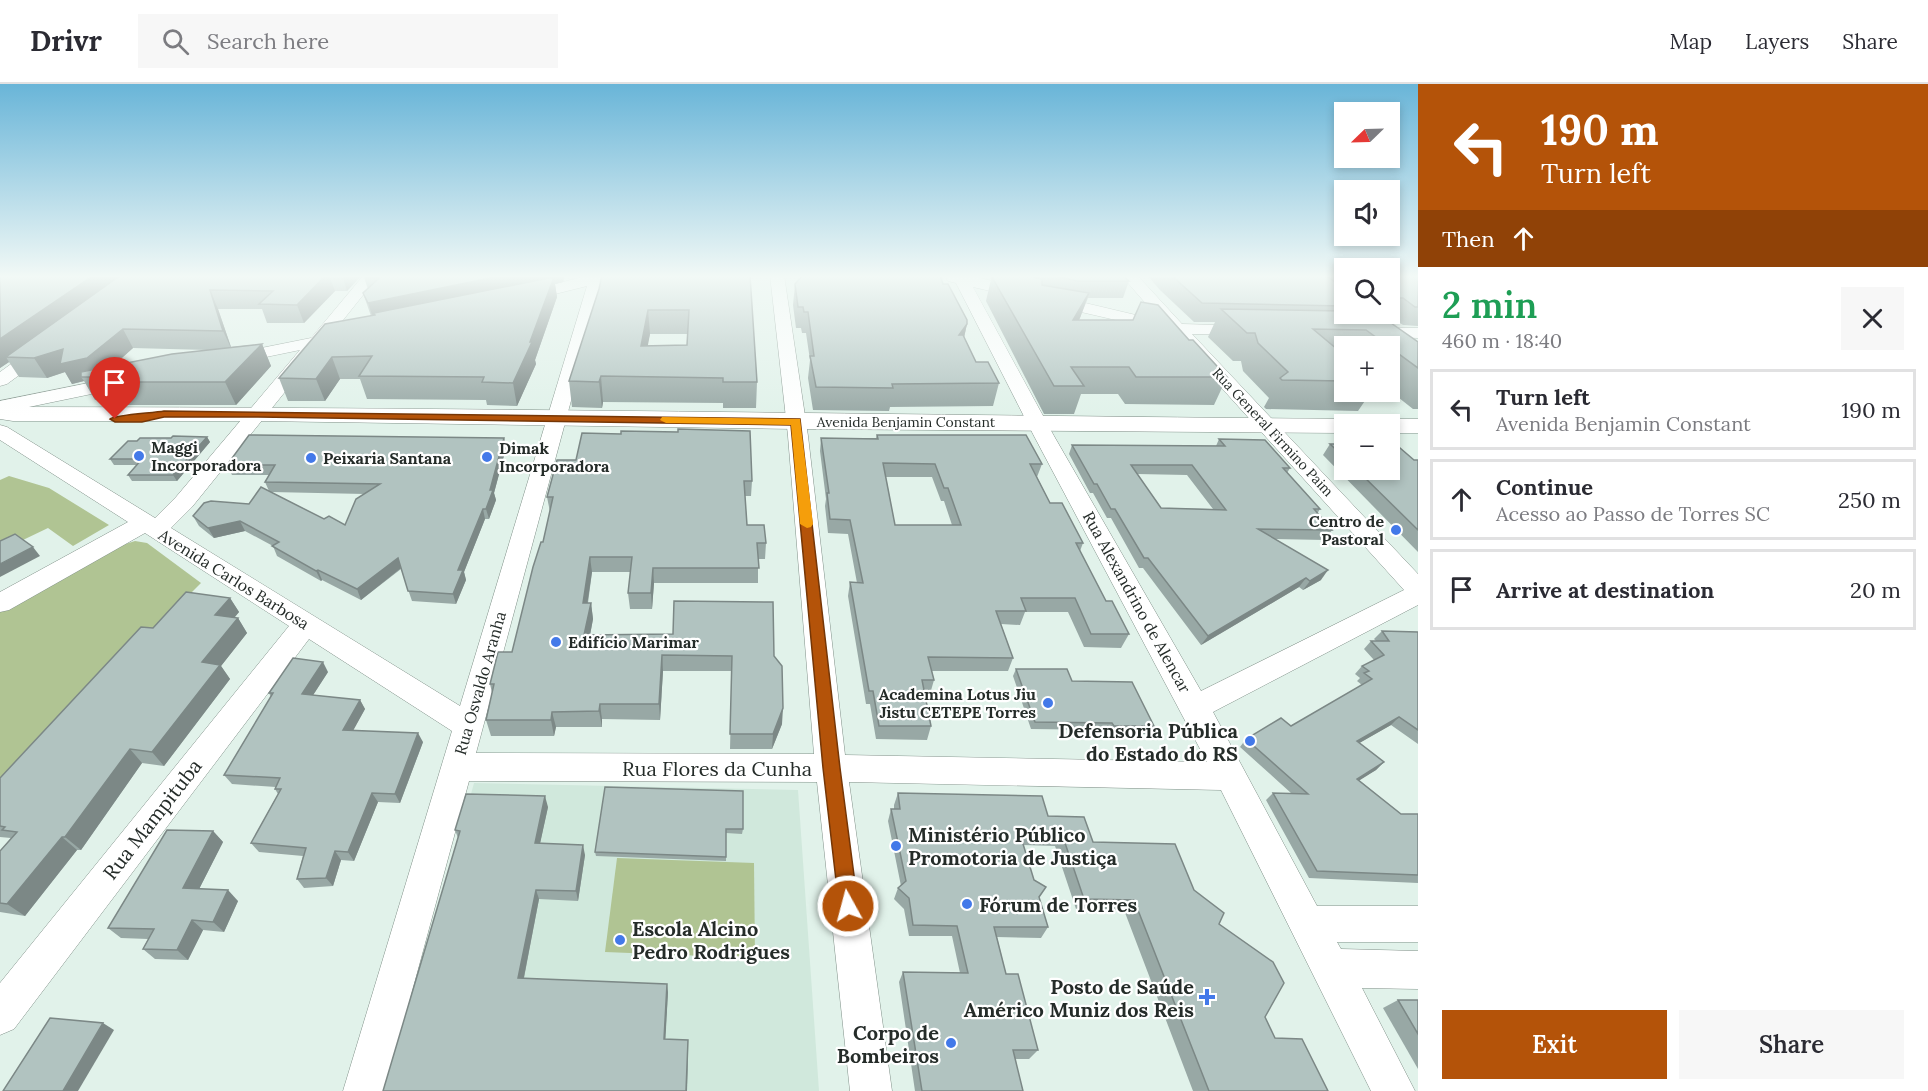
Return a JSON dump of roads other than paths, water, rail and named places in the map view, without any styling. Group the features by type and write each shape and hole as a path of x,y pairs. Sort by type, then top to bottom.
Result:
{"main road":[{"name":"Avenida Benjamin Constant","path":"0,412 13,414 164,414 252,421"},
{"path":"0,419 24,417 136,419 164,414"},
{"name":"Avenida Benjamin Constant","path":"0,430 252,421 797,429 1274,431 1334,427"},
{"path":"1400,426 1418,426"},
{"name":"Avenida Benjamin Constant","path":"1274,431 1334,437"},
{"path":"1400,438 1418,438"}],"street":[{"path":"0,603 150,527 184,502 334,322"},
{"name":"Rua Osvaldo Aranha","path":"364,1091 584,322"},
{"path":"783,322 797,429 831,768 871,1091"},
{"name":"Rua Alexandrino de Alencar","path":"985,322 1041,430 1195,707 1394,1091"},
{"path":"1162,322 1258,326"},
{"name":"Rua General Firmino Paim","path":"1171,324 1274,431 1418,592"},
{"path":"1360,326 1418,324"},
{"path":"1360,326 1418,333"},
{"path":"1360,326 1401,351"},
{"path":"211,357 357,328"},
{"path":"0,380 54,342"},
{"path":"0,394 135,373 0,407"},
{"name":"Avenida Carlos Barbosa","path":"0,430 468,726"},
{"path":"1195,707 1418,592"},
{"name":"Rua Mampituba","path":"0,1015 306,624"},
{"name":"Rua Flores da Cunha","path":"456,767 831,768 1230,776"},
{"path":"1308,924 1418,924"},
{"path":"1331,968 1418,970"}],"place":[{"name":"Maggi Incorporadora","path":"139,456"},
{"name":"Dimak Incorporadora","path":"487,457"},
{"name":"Peixaria Santana","path":"311,458"},
{"name":"Centro de Pastoral","path":"1396,530"},
{"name":"Edifício Marimar","path":"556,642"},
{"name":"Academina Lotus Jiu Jistu CETEPE Torres","path":"1048,703"},
{"name":"Defensoria Pública do Estado do RS","path":"1250,741"},
{"name":"Ministério Público Promotoria de Justiça","path":"896,846"},
{"name":"Fórum de Torres","path":"967,904"},
{"name":"Escola Alcino Pedro Rodrigues","path":"620,940"},
{"name":"Posto de Saúde Américo Muniz dos Reis","path":"1207,997"},
{"name":"Corpo de Bombeiros","path":"951,1043"}]}
